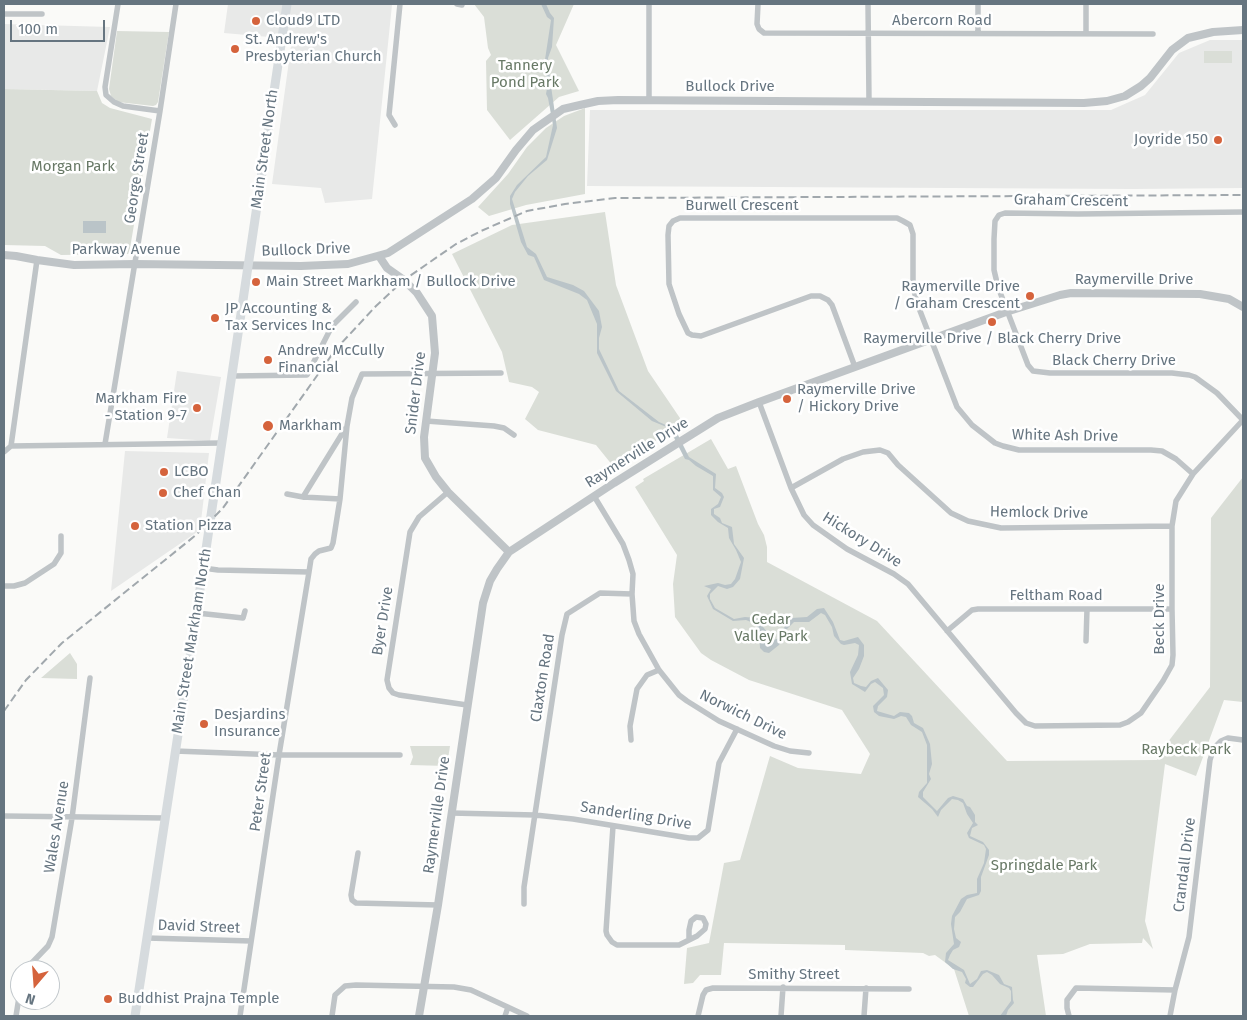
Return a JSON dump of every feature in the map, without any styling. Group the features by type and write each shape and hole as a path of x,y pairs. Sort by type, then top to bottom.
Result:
{"main road":[{"name":"Main Street North","path":"248,265 287,4"},
{"name":"Main Street Markham North","path":"135,1016 248,265"}],"street":[{"path":"118,4 105,87 106,95 114,102 123,106 160,112"},
{"name":"George Street","path":"105,444 176,4"},
{"path":"395,125 389,115 400,4"},
{"path":"648,101 649,4"},
{"name":"Abercorn Road","path":"758,4 757,24 764,33 1153,34"},
{"path":"868,4 869,101"},
{"path":"978,4 978,33"},
{"path":"1086,4 1086,34"},
{"path":"4,14 42,14"},
{"name":"Bullock Drive","path":"248,265 337,265 388,253 472,199 496,178 525,138 544,121 563,109 598,101 1084,102 1116,100 1141,86 1150,78 1172,50 1188,38 1213,32 1243,30"},
{"name":"Graham Crescent","path":"1006,312 994,270 995,221 999,215 1014,212 1078,214 1243,212"},
{"name":"Burwell Crescent","path":"856,367 832,305 828,300 820,296 811,296 701,336 688,333 679,314 669,284 669,226 673,221 680,218 897,218 903,220 910,225 913,234 912,274 915,295 922,319 932,339"},
{"name":"Parkway Avenue","path":"4,255 74,265 248,265"},
{"name":"Snider Drive","path":"379,256 387,268 404,280 417,293 432,316 435,343 424,437 425,458 436,477 448,492 509,552"},
{"path":"11,446 37,260"},
{"name":"Raymerville Drive","path":"419,1016 438,905 467,705 487,591 497,569 509,552 718,418 1006,312 1071,293 1200,294 1229,299 1243,307"},
{"path":"232,376 307,375 332,326 356,302"},
{"name":"Black Cherry Drive","path":"1006,312 1028,365 1033,371 1050,373 1172,373 1188,375 1195,377 1216,393 1243,420"},
{"name":"White Ash Drive","path":"932,339 957,407 972,425 995,442 1019,450 1157,450 1171,455 1193,474"},
{"path":"287,494 340,499 347,426 352,398 362,374 501,373"},
{"name":"Hickory Drive","path":"759,402 791,488 804,515 812,525 847,549 901,579 914,590 948,631"},
{"name":"Beck Drive","path":"948,631 1026,723 1035,726 1120,725 1141,713 1168,675 1172,665 1172,526 1176,500 1193,474 1243,420"},
{"path":"426,421 494,426 504,428 514,435"},
{"path":"303,497 347,426"},
{"path":"4,452 11,446 221,443"},
{"name":"Hemlock Drive","path":"791,488 844,459 863,452 880,450 893,458 898,465 950,513 968,522 1000,528 1172,526"},
{"name":"Byer Drive","path":"448,492 419,518 410,532 387,680 389,688 393,693 399,695 467,705"},
{"name":"Norwich Drive","path":"594,496 623,544 630,560 634,621 639,634 660,670 679,694 719,721 790,751 810,753"},
{"name":"Peter Street","path":"240,1016 308,572 311,559 315,554 331,548 340,499"},
{"path":"4,586 25,583 54,564 62,553 61,536"},
{"path":"203,568 308,572"},
{"name":"Claxton Road","path":"524,904 524,887 562,635 567,614 600,594 632,594"},
{"name":"Feltham Road","path":"948,631 972,610 978,609 1172,609"},
{"path":"1086,641 1087,609"},
{"path":"197,613 244,618 245,611"},
{"path":"631,740 630,726 637,689 647,676 660,670"},
{"name":"Wales Avenue","path":"35,960 48,946 52,937 72,818 90,678"},
{"name":"Sanderling Drive","path":"451,813 573,819 698,838 703,836 708,830 719,763 738,729"},
{"name":"Crandall Drive","path":"1170,1016 1189,937 1210,760 1214,748 1221,740 1228,738 1243,740"},
{"path":"175,751 279,755 400,755"},
{"path":"4,816 166,818"},
{"path":"613,826 607,935 612,942 625,945 679,945 689,940"},
{"path":"358,853 351,895 352,900 356,903 438,905"},
{"name":"David Street","path":"147,938 251,941"},
{"path":"332,1016 335,995 345,986 454,987 470,990 527,1016"},
{"path":"781,1016 783,987"},
{"name":"Smithy Street","path":"698,1016 706,990 713,988 909,989"},
{"path":"864,1016 866,988"},
{"path":"1069,1016 1067,1000 1076,988 1175,990"},
{"path":"505,1016 508,1007"}],"shaded area":[{"path":"228,4 392,5 372,199 325,203 321,188 272,184 292,39 224,33"},
{"path":"541,4 546,4 554,18 552,47 548,58 548,65 557,128 547,160 528,176 515,192 512,199 527,247 536,254 547,277 573,285 584,291 599,311 602,327 599,349 619,391 659,422 675,429 689,457 716,474 715,488 724,497 720,507 714,509 714,514 720,518 722,523 732,527 734,544 744,558 740,579 733,587 727,589 718,586 710,594 710,599 715,608 734,619 756,618 767,632 766,640 771,641 779,638 791,618 807,617 817,609 824,608 833,622 840,640 844,641 858,637 864,645 864,656 853,678 854,683 866,687 871,681 878,678 888,690 887,697 878,706 877,711 894,716 900,712 909,713 914,723 923,728 930,744 932,764 929,774 931,779 923,792 923,797 937,811 948,798 953,796 963,799 975,815 975,822 978,825 972,828 970,836 983,842 989,850 981,877 981,891 979,895 967,899 955,917 954,929 956,938 961,942 959,947 953,950 948,960 964,970 970,984 977,979 981,971 987,970 999,975 1004,984 1012,987 1014,1003 1006,1016 1000,1016 1011,1001 1011,991 1009,988 1000,984 987,972 983,974 973,987 970,987 965,983 966,979 962,972 953,969 945,962 946,953 954,944 951,924 952,916 961,899 967,895 977,893 977,879 984,863 986,849 984,845 969,838 967,833 973,823 963,803 952,799 941,810 938,817 918,797 919,792 927,783 927,745 922,732 911,725 906,717 901,716 894,719 879,716 874,712 873,706 884,695 883,688 875,682 865,692 852,684 850,672 858,655 859,645 855,643 841,644 834,636 832,627 825,615 821,613 809,622 794,622 786,630 779,645 769,653 764,652 760,648 759,632 756,624 746,620 733,621 713,609 707,596 711,589 704,586 718,583 731,584 735,579 741,562 729,538 728,528 711,515 711,509 718,504 721,497 713,490 713,476 685,459 669,428 652,421 616,391 597,353 597,324 587,300 579,294 544,280 534,257 528,255 521,242 510,204 510,196 517,185 546,157 553,125 546,94 548,83 544,66 551,20 547,17"},
{"path":"4,24 110,27 97,91 4,89"},
{"path":"1210,40 1243,40 1243,188 587,186 590,110 1111,110 1145,95 1179,53"},
{"path":"83,221 106,221 106,233 83,233"},
{"path":"177,371 221,377 210,441 167,438"},
{"path":"125,451 209,453 200,530 111,591"}],"green space":[{"name":"Tannery Pond Park","path":"474,4 574,4 556,45 579,91 559,97 510,140 487,110 486,61 491,55 488,48 484,17"},
{"path":"117,31 169,32 156,105 118,102 111,96 109,89"},
{"path":"1204,51 1232,51 1232,63 1204,63"},
{"name":"Morgan Park","path":"4,89 97,91 102,103 110,108 152,119 129,254 61,255 45,246 4,245"},
{"path":"585,108 585,194 526,205 489,216 478,207 508,174 527,147 546,128 564,116"},
{"path":"605,212 616,285 648,371 684,424 613,466 596,445 538,430 525,419 539,392 532,387 509,382 502,352 452,254 512,225"},
{"path":"711,439 728,469 736,466 764,535 767,547 767,562 877,621 1007,761 1157,760 1161,751 1210,687 1211,518 1243,477 1243,702 1224,700 1196,776 1165,764 1145,921 1153,949 1143,938 1142,943 1090,944 1063,954 1037,955 1046,1016 969,1016 954,969 935,955 845,950 845,945 724,943 721,975 700,975 693,983 684,984 687,948 709,943 724,863 740,860 770,756 798,768 861,774 870,754 842,710 749,680 711,660 701,653 675,617 673,584 677,555 635,487 644,481 643,479"},
{"path":"70,653 77,664 77,679 41,678"},
{"path":"410,746 450,746 447,766 410,765 413,757"}],"railway":[{"path":"4,711 26,680 62,643 196,535 223,508 336,349 376,306 404,280 456,244 527,211 615,198 1243,195"}],"place":[{"name":"Cloud9 LTD","path":"256,21"},
{"name":"St. Andrew's Presbyterian Church","path":"235,49"},
{"name":"Joyride 150","path":"1218,140"},
{"name":"Main Street Markham / Bullock Drive","path":"256,282"},
{"name":"Raymerville Drive / Graham Crescent","path":"1030,296"},
{"name":"JP Accounting & Tax Services Inc.","path":"215,318"},
{"name":"Raymerville Drive / Black Cherry Drive","path":"992,322"},
{"name":"Andrew McCully Financial","path":"268,360"},
{"name":"Raymerville Drive / Hickory Drive","path":"787,399"},
{"name":"Markham Fire - Station 9-7","path":"197,408"},
{"name":"Markham","path":"268,426"},
{"name":"LCBO","path":"164,472"},
{"name":"Chef Chan","path":"163,493"},
{"name":"Station Pizza","path":"135,526"},
{"name":"Desjardins Insurance","path":"204,724"},
{"name":"Buddhist Prajna Temple","path":"108,999"}],"park label":[{"name":"Cedar Valley Park","path":"771,628"},
{"name":"Raybeck Park","path":"1186,750"},
{"name":"Springdale Park","path":"1044,866"}]}
